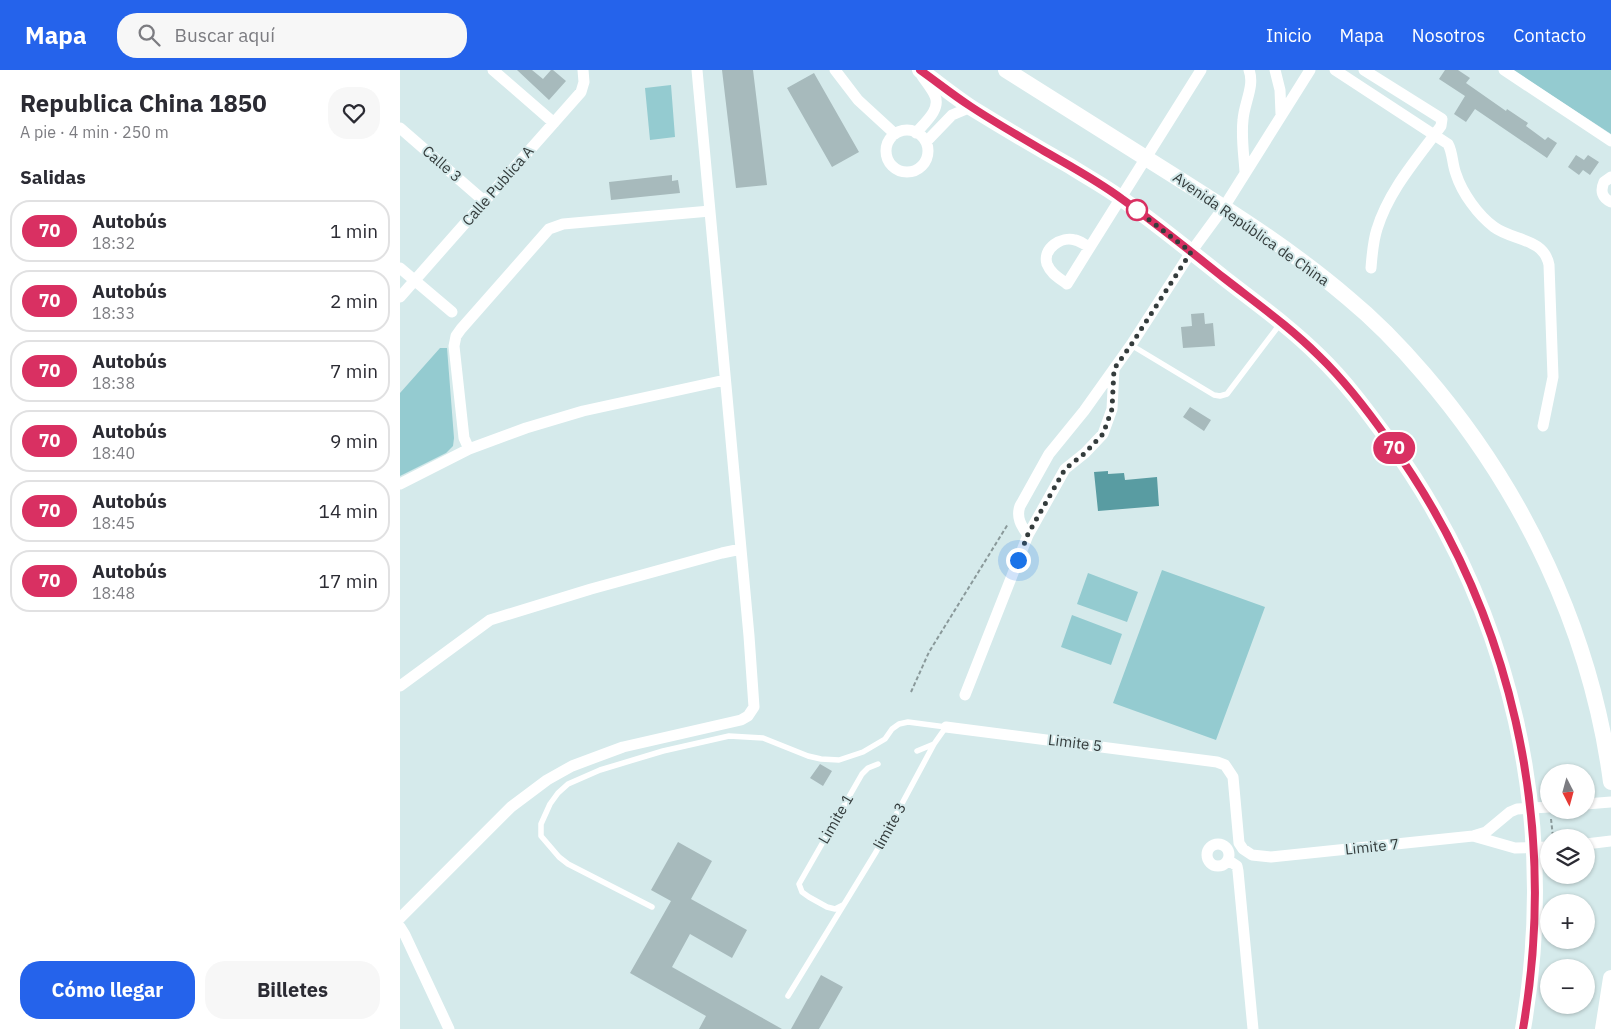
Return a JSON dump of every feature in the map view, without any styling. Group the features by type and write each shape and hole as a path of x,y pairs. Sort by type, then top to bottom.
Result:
{"main road":[{"path":"919,70 971,107 1121,198 1281,322 1320,356 1367,410 1412,473 1457,552 1483,611 1509,689 1519,730 1530,808 1540,844"},
{"name":"Avenida República de China","path":"1006,70 1224,207 1286,249 1350,299 1377,324 1442,394 1497,471 1535,538 1554,578 1568,613 1591,686 1602,731 1611,782"},
{"path":"1523,1029 1530,987 1540,861"},
{"path":"1603,1029 1611,978"}],"street":[{"path":"493,70 554,122"},
{"name":"Calle Publica A","path":"400,297 583,87 584,70"},
{"path":"400,918 512,807 548,780 572,766 623,747 741,720 748,716 754,707 755,700 697,70"},
{"path":"835,70 858,100 895,134"},
{"path":"916,133 931,115 936,103 935,96 919,70"},
{"path":"1090,247 1201,70"},
{"path":"1245,172 1243,121 1246,102 1251,88 1252,77 1249,70"},
{"path":"1276,70 1280,90 1281,114"},
{"path":"1028,534 1023,528 1017,512 1049,454 1084,411 1131,345 1191,252 1224,207 1310,70"},
{"path":"1335,70 1448,144 1459,182 1478,212 1496,229 1537,246 1547,256 1549,265 1553,376 1543,426"},
{"path":"1364,70 1442,118 1441,126 1399,183 1383,212 1376,231 1371,268"},
{"path":"1504,70 1611,141"},
{"path":"926,142 952,115 971,107"},
{"name":"Calle 3","path":"400,128 484,201"},
{"path":"909,131 916,133 926,142 928,155 925,162 915,170 902,172 891,164 887,158 887,145 895,134 909,131"},
{"path":"1611,177 1604,182 1601,191 1605,198 1611,202"},
{"path":"469,449 464,438 454,342 461,329 549,229 563,224 710,211"},
{"path":"400,268 452,312"},
{"path":"965,695 1028,534 1065,469 1085,453 1103,434 1112,409 1114,369"},
{"path":"400,484 469,449 526,428 583,411 725,380"},
{"path":"400,686 477,629 501,615 628,578 722,553 741,550"},
{"name":"Limite 5","path":"946,727 1217,762 1225,765 1230,772 1234,784 1238,836"},
{"path":"1595,803 1611,802"},
{"path":"1473,836 1486,832 1510,812 1517,809 1540,807"},
{"name":"Limite 7","path":"1238,836 1239,843 1243,849 1252,855 1271,857 1473,836"},
{"path":"1473,836 1515,848 1540,848"},
{"path":"1595,843 1611,841"},
{"path":"1228,860 1237,866 1238,872 1253,1029"},
{"path":"400,927 449,1029"}],"lane":[{"path":"1131,345 1214,395 1220,396 1227,394 1281,322"},
{"path":"652,907 568,864 559,857 541,836 541,824 550,804 568,784 600,770 663,751 729,736 763,738 808,756 839,760 863,752 885,739 892,729 899,724 914,722 946,727"},
{"name":"limite 3","path":"788,996 876,852 934,744 946,727"},
{"path":"916,750 934,744"},
{"name":"Limite 1","path":"843,905 839,908 832,908 809,897 802,892 800,881 862,774 868,768 878,764"}],"path":[{"path":"911,692 929,652 1003,530 1017,512"},
{"path":"1551,820 1552,829"}],"shaded area":[{"path":"1513,70 1611,70 1611,134"},
{"path":"671,85 675,137 650,140 645,88"},
{"path":"440,348 447,348 453,446 446,453 400,476 400,393"},
{"path":"1108,471 1108,474 1124,473 1125,480 1157,477 1159,506 1098,511 1094,472"},
{"path":"1162,570 1265,607 1216,740 1113,703"},
{"path":"1088,573 1138,592 1127,622 1077,604"},
{"path":"1072,615 1122,634 1111,665 1061,647"}],"building":[{"path":"517,70 532,70 543,79 553,70 566,81 549,100"},
{"path":"722,70 753,70 767,185 736,188"},
{"path":"1445,70 1458,70 1470,78 1466,83 1506,111 1507,109 1528,123 1526,126 1545,140 1548,137 1557,143 1547,158 1475,109 1466,122 1454,114 1465,96 1439,79"},
{"path":"814,73 859,152 832,167 787,88"},
{"path":"1576,155 1584,160 1588,155 1599,162 1590,175 1583,170 1579,175 1568,167"},
{"path":"672,175 672,181 678,180 680,193 611,200 609,182"},
{"path":"1204,313 1205,324 1213,323 1215,346 1183,348 1181,327 1192,326 1191,314"},
{"path":"1190,407 1211,420 1204,431 1183,417"},
{"path":"820,764 832,771 823,786 810,778"},
{"path":"678,842 712,861 691,899 747,930 732,958 690,934 672,967 782,1029 699,1029 706,1016 630,973 671,901 651,890"},
{"path":"821,975 843,987 819,1029 791,1029"}],"bus line":[{"name":"70","path":"920,70 971,107 1111,191 1281,322 1320,356 1367,410 1412,473 1457,552 1483,611 1509,689 1519,730 1530,797 1534,860 1534,942 1530,987 1523,1029"}],"route":[{"path":"1018,560 1028,534 1065,469 1085,453 1103,434 1112,409 1114,369 1191,252 1135,209 1137,210"}]}
